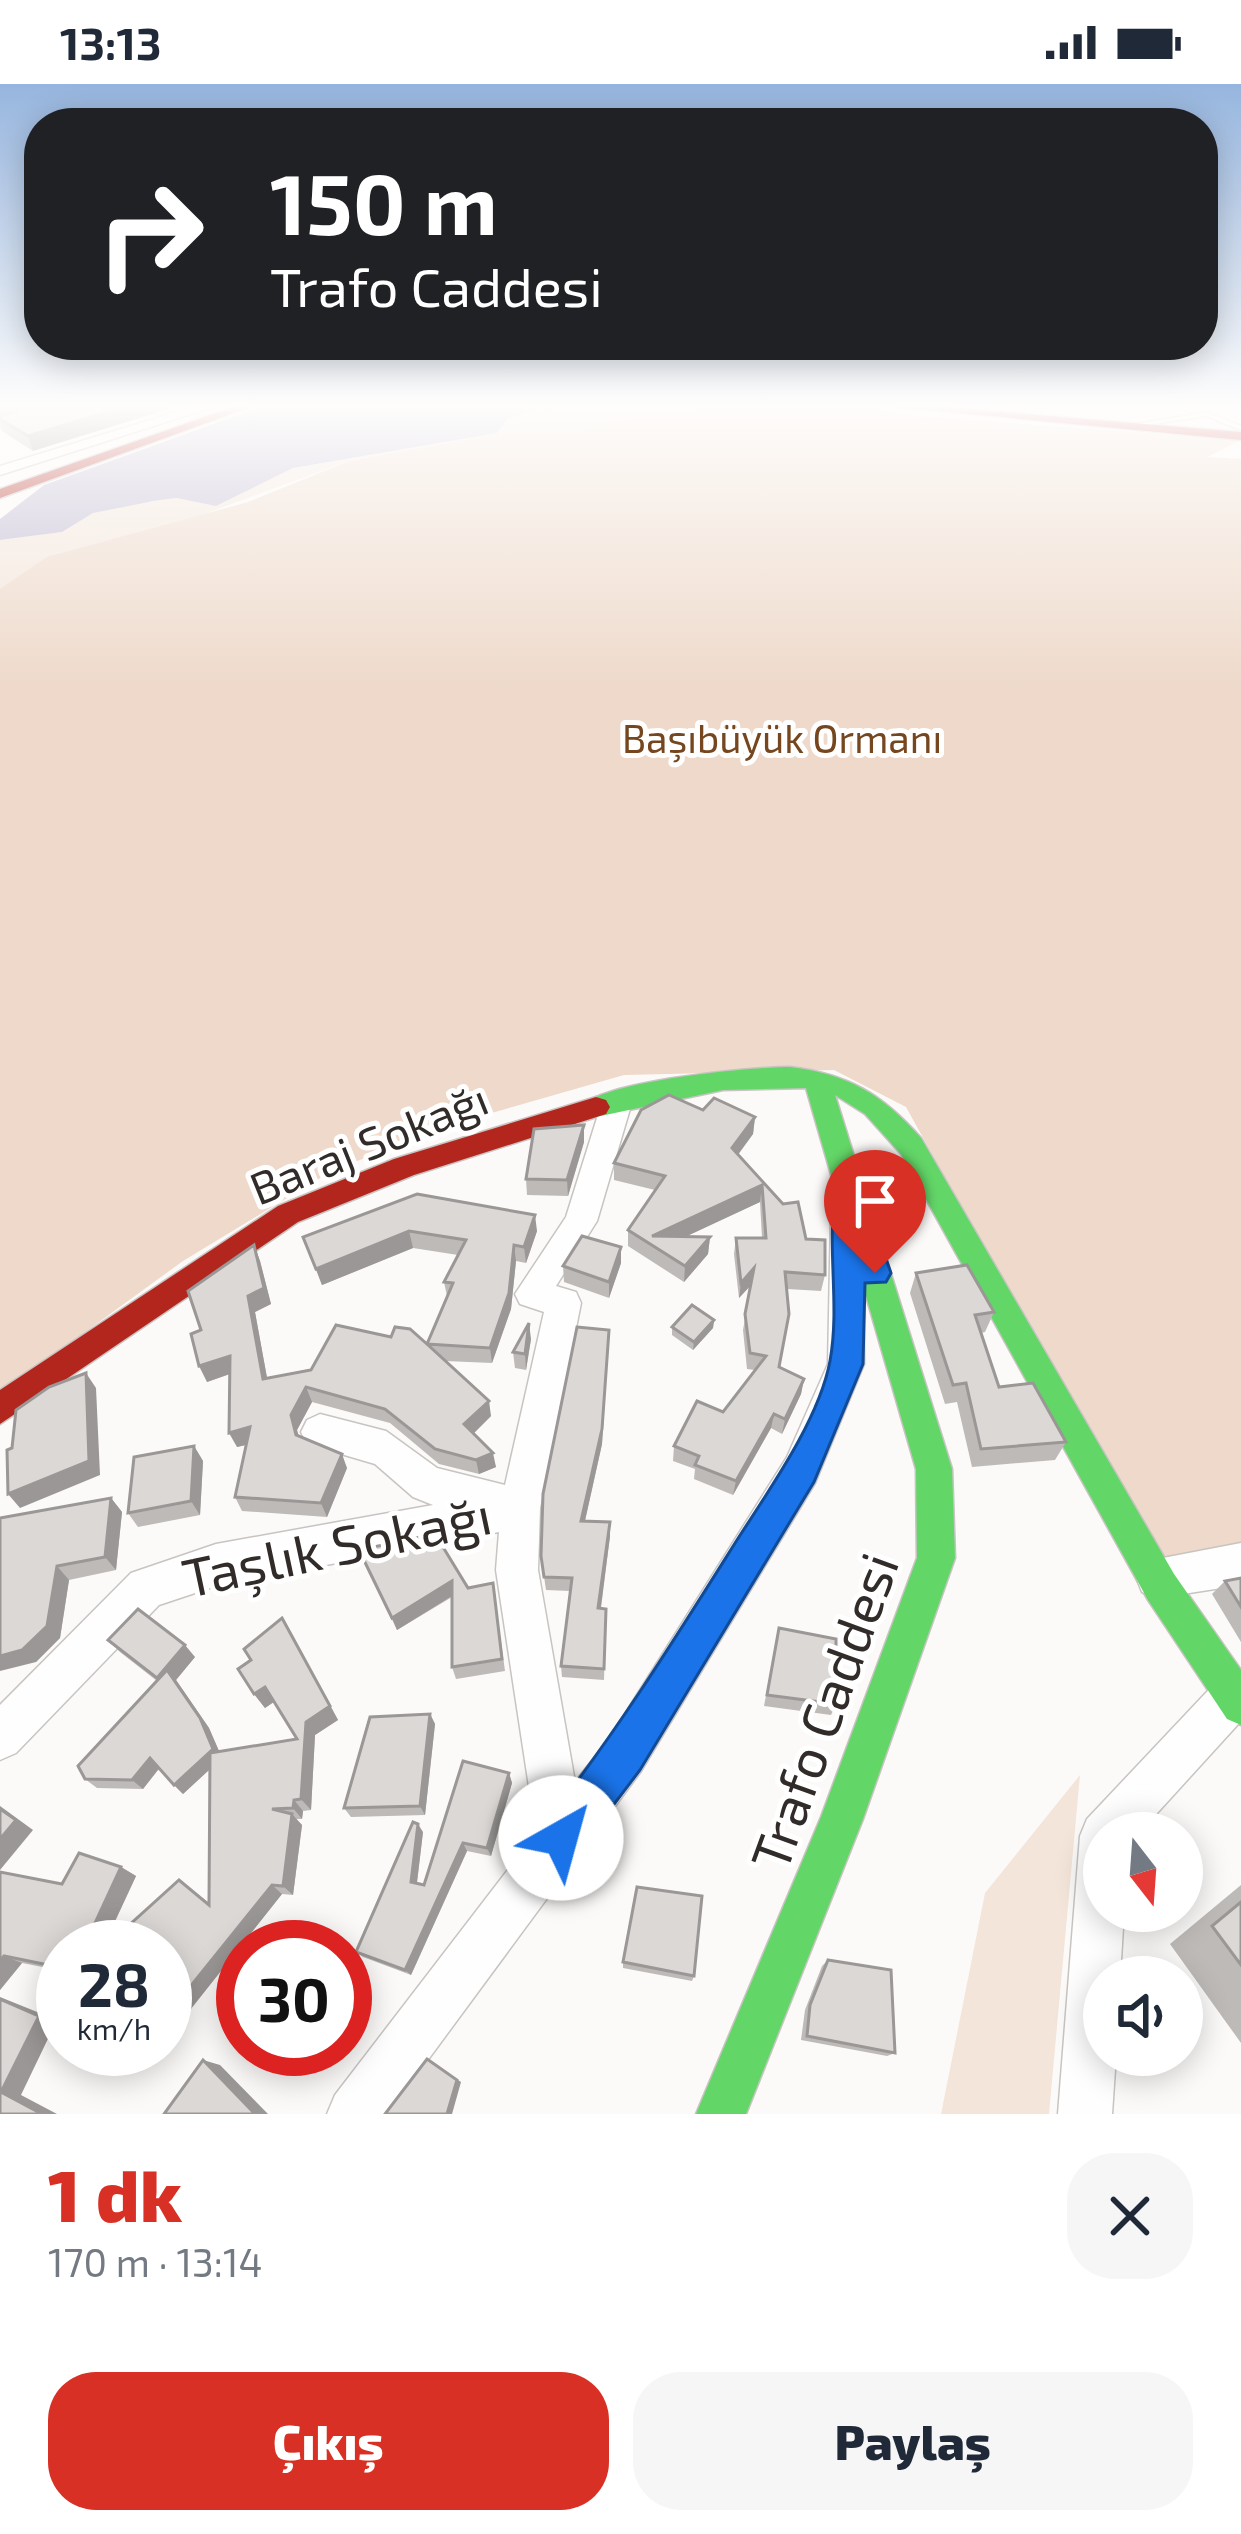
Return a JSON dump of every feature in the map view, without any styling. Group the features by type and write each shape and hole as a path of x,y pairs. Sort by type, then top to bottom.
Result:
{"main road":[{"name":"Baraj Sokağı","path":"0,1408 285,1216 517,1128 617,1102 765,1078 817,1081"},
{"name":"Trafo Caddesi","path":"722,2114 842,1819 936,1558 934,1468 817,1081"},
{"path":"817,1081 842,1087 881,1111 911,1146 1157,1577 1238,1700"}],"street":[{"path":"561,1838 517,1570 520,1508 564,1303 532,1294 581,1221 617,1102"},
{"path":"354,2114 625,1755 801,1470 846,1364 850,1293 844,1239 850,1196"},
{"path":"320,1432 386,1449 427,1484 520,1508"},
{"name":"Taşlık Sokağı","path":"0,1737 146,1588 216,1565 520,1508"},
{"path":"1157,1577 1241,1564"},
{"path":"1127,1812 1238,1700"},
{"path":"1085,2114 1098,1932"}],"shaded area":[{"path":"22,502 150,502 93,513 62,532 0,540 0,519"},
{"path":"152,502 238,502 0,589 0,540 62,532 93,513 124,506"},
{"path":"1080,1775 1049,2114 941,2114 985,1893"}],"green space":[{"name":"Başıbüyük Ormanı","path":"248,502 1241,502 1241,1550 1158,1563 906,1107 834,1070 624,1075 481,1116 335,1169 183,1261 0,1394 0,589 47,557"}],"building":[{"path":"669,1095 703,1110 714,1098 755,1117 732,1148 783,1204 798,1202 806,1239 825,1240 825,1275 785,1272 789,1314 779,1367 804,1379 785,1419 774,1414 736,1481 695,1465 699,1456 674,1446 697,1401 723,1412 766,1356 750,1353 745,1314 754,1268 741,1283 736,1238 766,1238 762,1185 652,1236 710,1237 685,1266 628,1230 665,1176 614,1163 641,1110"},
{"path":"584,1125 567,1180 526,1179 534,1129"},
{"path":"417,1194 535,1215 524,1247 514,1245 509,1293 490,1348 427,1344 453,1283 444,1282 466,1240 409,1231 316,1269 303,1237"},
{"path":"582,1236 621,1247 609,1282 563,1266"},
{"path":"254,1245 264,1288 248,1296 263,1379 311,1370 336,1325 391,1337 395,1327 410,1329 489,1401 464,1424 493,1453 476,1460 435,1449 385,1409 306,1387 291,1415 296,1435 342,1454 321,1503 235,1497 250,1427 229,1433 230,1356 199,1366 191,1334 201,1330 188,1291"},
{"path":"967,1265 994,1312 975,1315 999,1387 1033,1383 1066,1442 981,1449 966,1383 953,1385 916,1273"},
{"path":"692,1305 714,1320 694,1342 672,1327"},
{"path":"529,1323 525,1354 513,1352"},
{"path":"577,1327 609,1330 602,1429 581,1521 610,1522 598,1608 606,1609 604,1669 561,1666 572,1578 544,1577 541,1556 543,1494"},
{"path":"86,1373 89,1461 8,1494 7,1450 12,1448 16,1410 49,1387"},
{"path":"194,1446 191,1501 128,1513 134,1457"},
{"path":"111,1498 105,1557 57,1566 47,1626 22,1650 0,1656 0,1518"},
{"path":"435,1534 468,1588 493,1583 502,1659 452,1667 452,1581 392,1618 359,1550"},
{"path":"1241,1578 1241,1607 1225,1581"},
{"path":"138,1609 185,1645 157,1678 108,1640"},
{"path":"282,1618 330,1706 306,1722 301,1799 294,1800 293,1808 272,1809 292,1814 283,1886 272,1885 244,1920 216,1920 216,1955 192,1984 192,1920 135,1920 179,1880 209,1905 210,1753 297,1739 265,1687 254,1694 238,1669 251,1660 244,1649"},
{"path":"779,1628 836,1639 836,1704 767,1695"},
{"path":"167,1670 200,1718 213,1749 174,1785 150,1758 132,1780 85,1779 78,1766"},
{"path":"430,1714 420,1806 344,1808 370,1717"},
{"path":"463,1761 509,1773 487,1848 463,1843 405,1970 372,1958 370,1920 413,1822 418,1824 411,1882 424,1885"},
{"path":"0,1809 16,1820 0,1839"},
{"path":"79,1853 121,1867 96,1920 36,1920 36,1963 4,1956 0,1961 0,1872 62,1884"},
{"path":"637,1887 702,1896 694,1976 623,1962"},
{"path":"1241,1902 1241,1965 1212,1926"},
{"path":"828,1960 891,1970 895,2053 807,2036 810,2005"},
{"path":"0,1999 36,2015 1,2092 42,2114 0,2114"},
{"path":"427,2059 457,2080 447,2114 385,2114"},
{"path":"203,2060 255,2114 164,2114"}],"traffic: fast":[{"path":"596,1107 723,1080 790,1076 848,1089 875,1107 911,1146 1161,1587 1241,1705"},
{"path":"721,2114 842,1819 936,1558 934,1469 817,1081"}],"traffic: jam":[{"path":"0,1409 288,1214 404,1167 596,1107"}],"route":[{"path":"561,1838 625,1755 801,1470 846,1364 850,1293 844,1239 850,1196 875,1273"}]}
